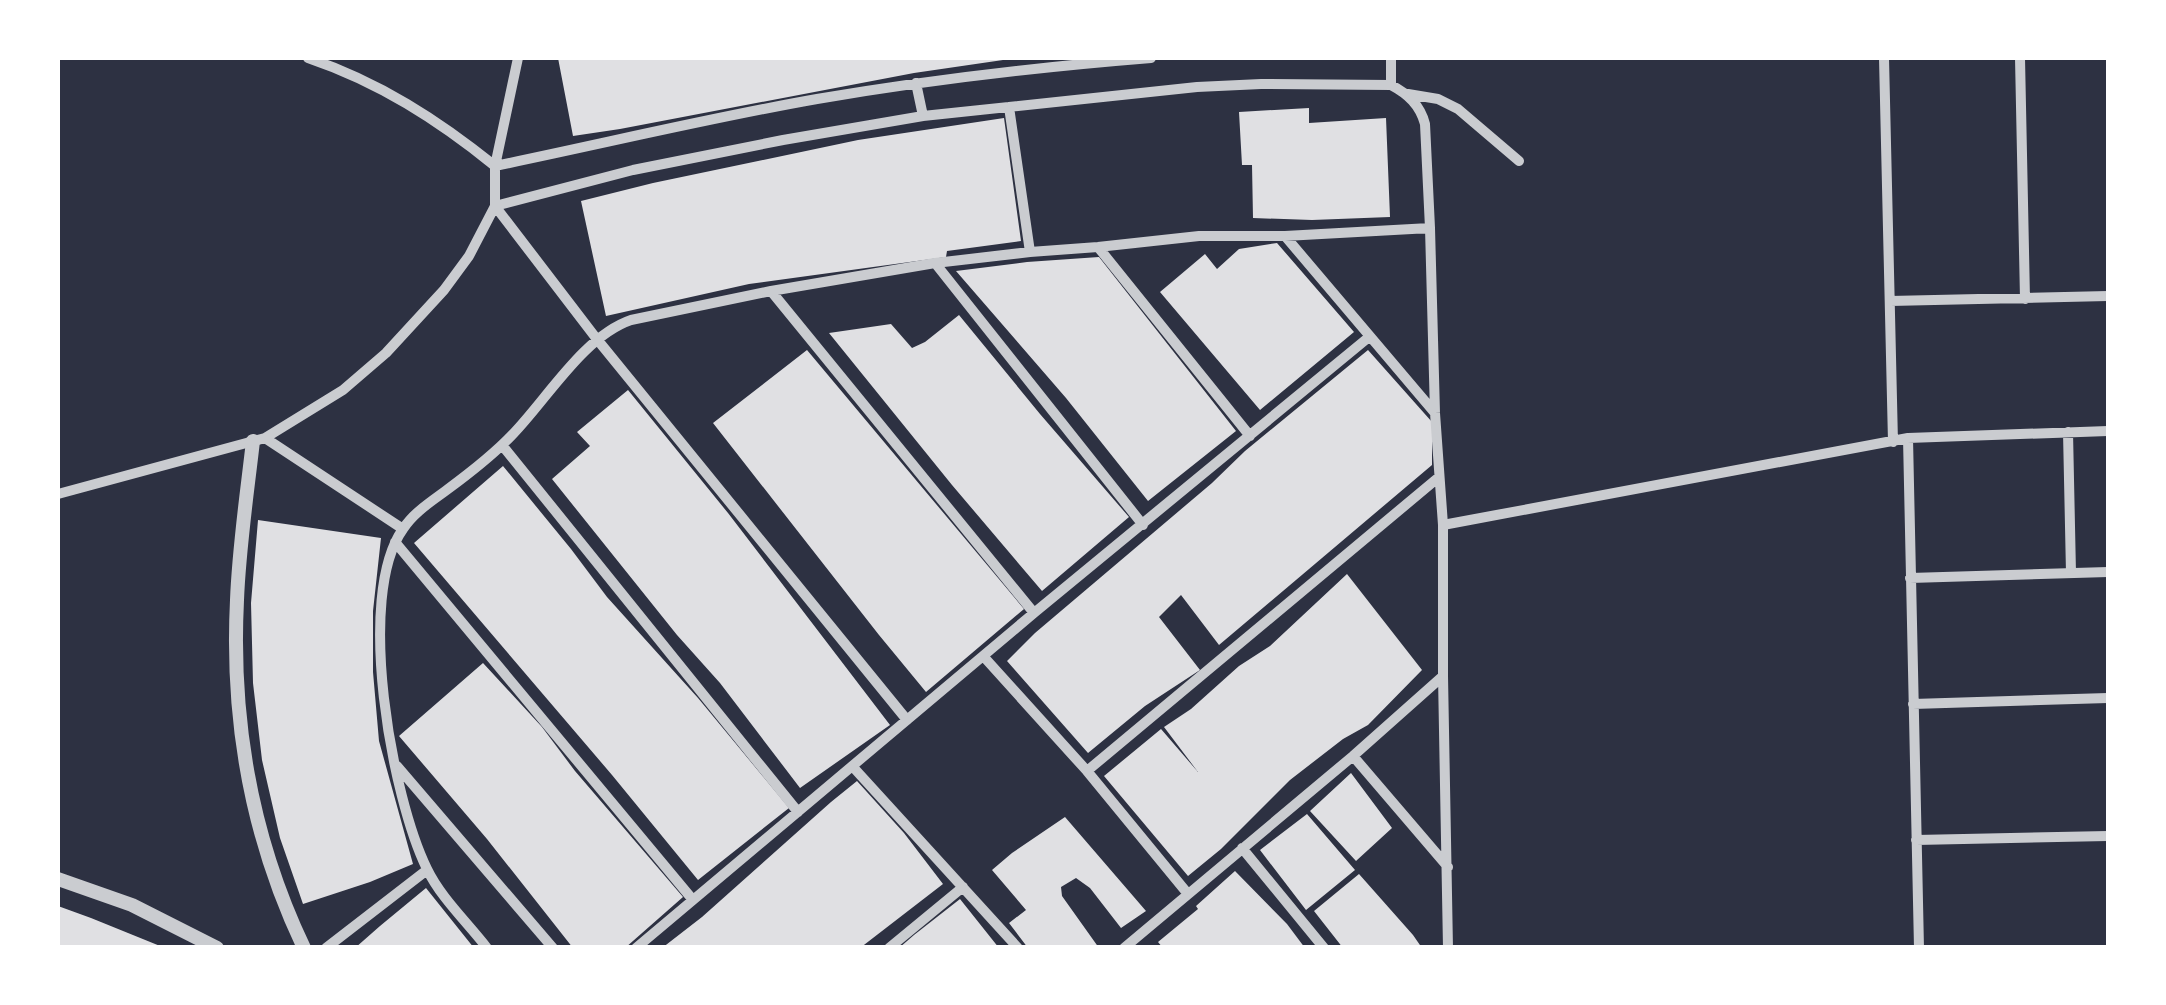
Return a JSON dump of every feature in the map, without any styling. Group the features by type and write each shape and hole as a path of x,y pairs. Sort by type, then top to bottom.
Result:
{"street":[{"path":"308,58 376,85 418,108 495,166"},
{"path":"58,494 259,440 343,390 386,353 444,290 469,256 495,206 495,166 518,58"},
{"path":"495,166 761,110 916,83 1058,62 1150,58"},
{"path":"1390,58 1391,85"},
{"path":"1884,58 1893,442"},
{"path":"2020,58 2025,299"},
{"path":"916,83 923,116"},
{"path":"495,206 633,170 923,116 1197,87 1261,84 1391,85 1408,94 1438,99 1458,109 1519,162"},
{"path":"1408,94 1422,112 1425,124 1435,413 1444,526 1448,948"},
{"path":"1009,107 1030,252"},
{"path":"495,206 596,338 907,720"},
{"path":"486,948 427,870 408,820 394,763 380,657 387,570 394,542 402,529 502,446 596,338 630,320 771,290 936,263 1199,236 1430,228"},
{"path":"1285,236 1435,413"},
{"path":"1098,248 1250,436"},
{"path":"936,263 1143,525"},
{"path":"771,290 1034,613"},
{"path":"1890,301 2108,296"},
{"path":"636,948 1369,337"},
{"path":"1444,526 1908,438 2108,431"},
{"path":"2068,432 2071,573"},
{"path":"1908,438 1918,948"},
{"path":"259,440 402,529"},
{"path":"259,440 237,598 237,688 252,793 270,866 304,948"},
{"path":"502,446 798,812"},
{"path":"1086,771 1439,477"},
{"path":"394,542 693,900"},
{"path":"1910,578 2108,572"},
{"path":"984,657 1188,894"},
{"path":"1124,948 1443,676"},
{"path":"1913,704 2108,698"},
{"path":"1352,756 1448,866"},
{"path":"394,763 552,948"},
{"path":"853,766 1018,948"},
{"path":"1916,840 2108,836"},
{"path":"1242,848 1324,948"},
{"path":"326,948 427,870"},
{"path":"58,879 132,905 218,948"},
{"path":"888,948 963,887"}],"building":[{"path":"558,58 1003,58 1003,60 573,136"},
{"path":"1309,108 1309,123 1386,118 1390,217 1253,218 1252,165 1242,165 1239,112"},
{"path":"1004,118 1021,241 947,251 946,257 749,284 606,316 581,201 858,140"},
{"path":"1277,243 1354,332 1260,410 1160,292 1205,254 1217,269 1239,249"},
{"path":"1099,257 1236,431 1148,501 1066,398 956,271"},
{"path":"959,315 1129,517 1042,591 829,333 891,324 912,348"},
{"path":"807,350 1024,609 926,692 713,423"},
{"path":"1368,350 1432,422 1432,465 1219,645 1181,595 1159,617 1200,670 1145,706 1088,753 1007,661 1245,451"},
{"path":"628,390 890,725 800,788 720,683 552,479 590,446 577,432"},
{"path":"503,466 607,597 789,808 698,880 414,543"},
{"path":"258,520 381,538 373,611 379,741 413,864 303,904 280,838 262,760 253,683 251,603"},
{"path":"1347,574 1422,670 1368,725 1290,780 1188,876 1104,776 1161,729 1198,772 1164,727 1270,646"},
{"path":"483,663 542,727 683,897 625,948 573,948 399,736"},
{"path":"1351,773 1392,828 1356,861 1310,811"},
{"path":"857,781 943,884 860,948 662,948 702,917"},
{"path":"1307,814 1355,870 1306,910 1260,850"},
{"path":"1065,817 1146,911 1121,928 1090,888 1076,878 1061,887 1062,896 1099,948 1028,948 1009,923 1026,910 992,870"},
{"path":"1235,871 1305,948 1163,948 1158,942"},
{"path":"1359,874 1422,948 1343,948 1314,911"},
{"path":"426,888 474,948 355,948 380,926"},
{"path":"960,899 999,948 899,948 914,935"},
{"path":"58,906 91,918 165,948 58,948"}]}
